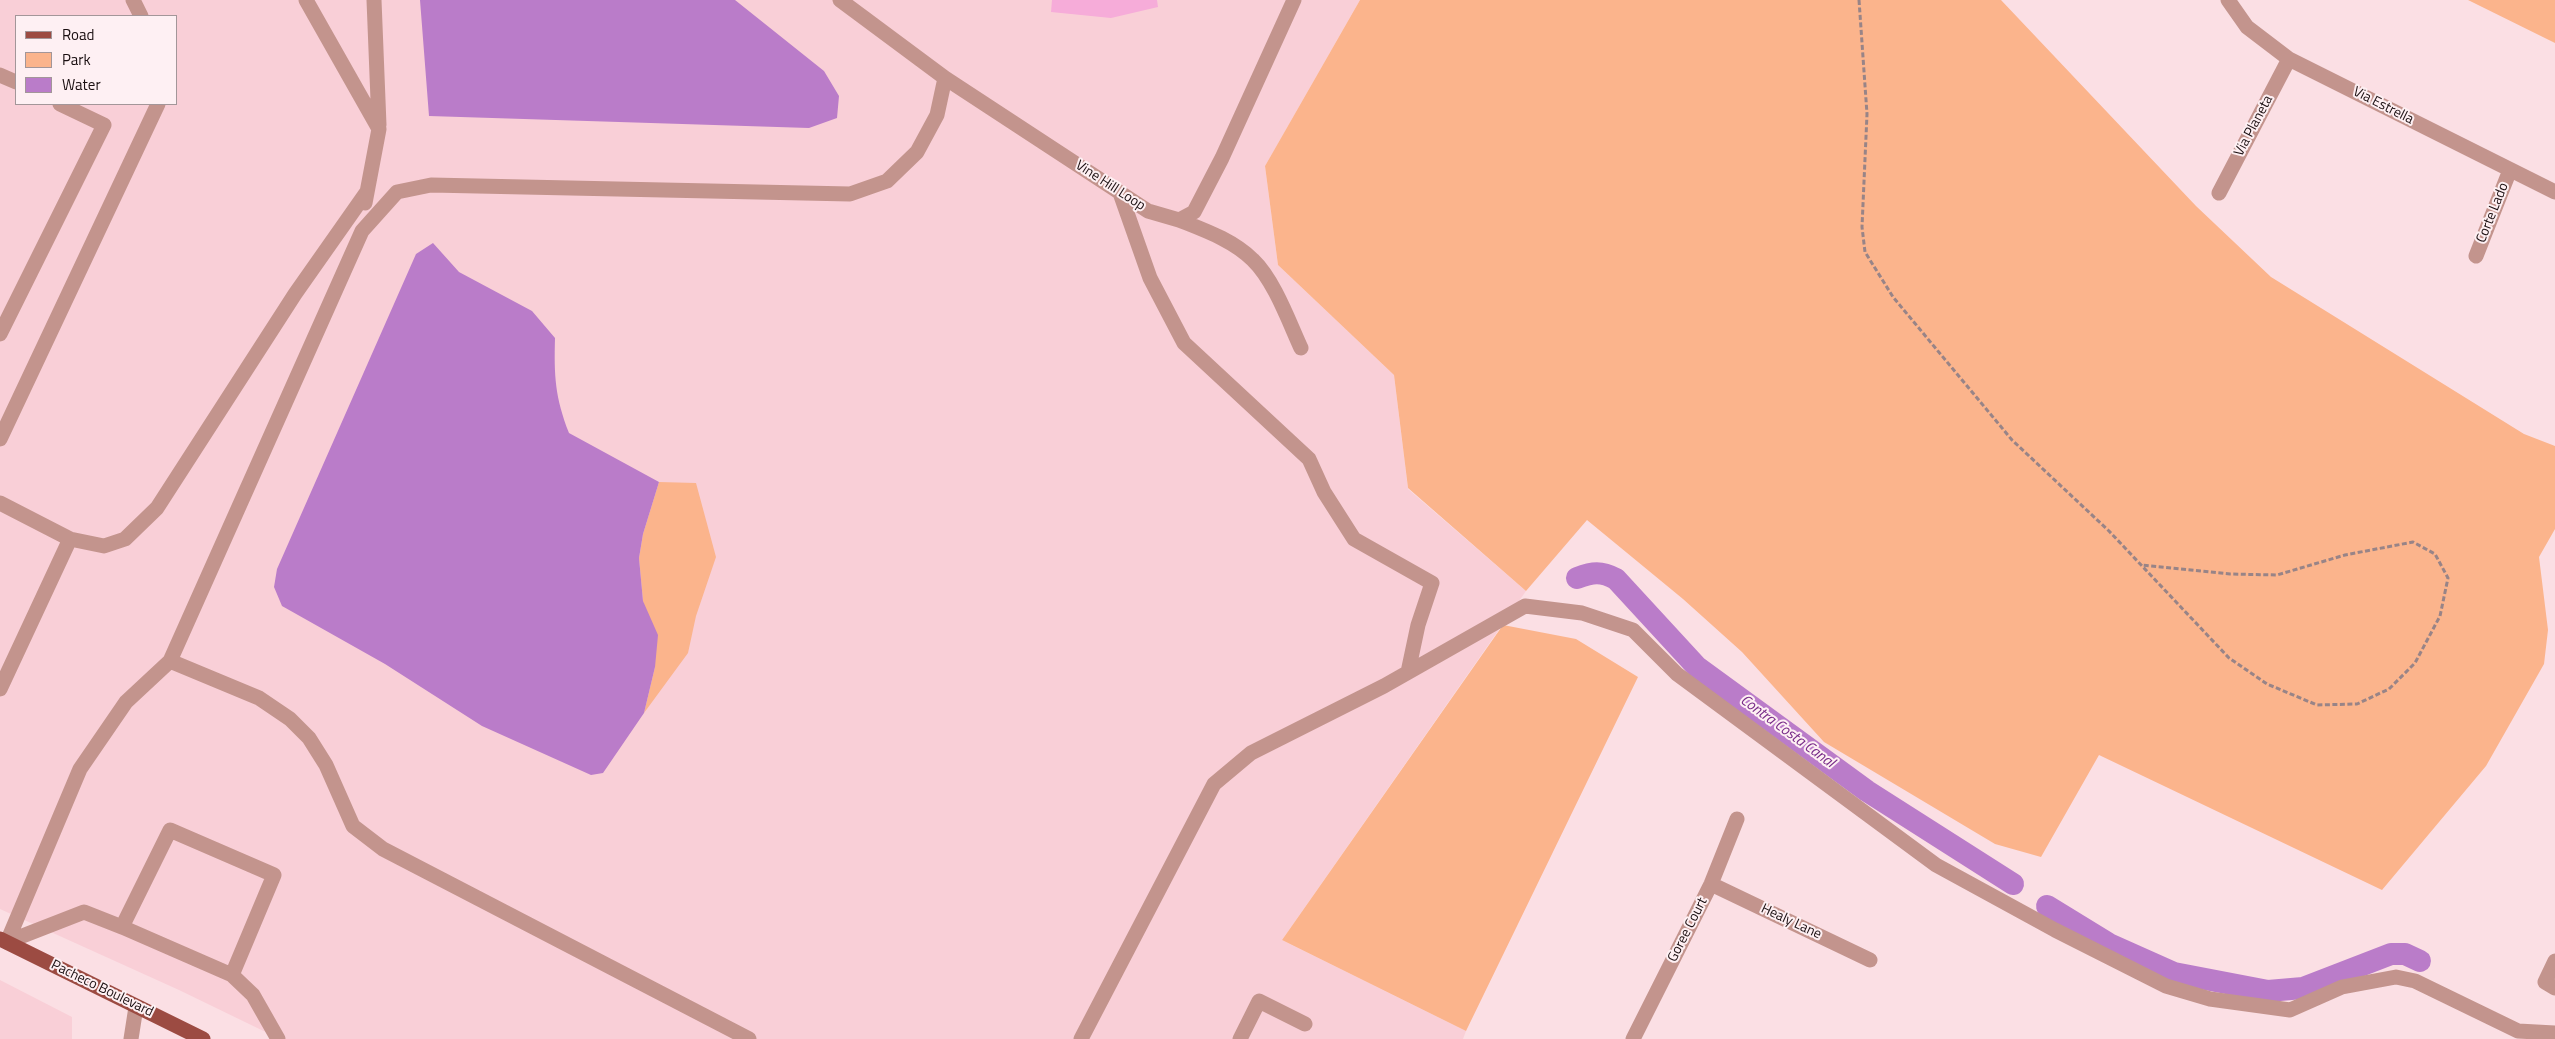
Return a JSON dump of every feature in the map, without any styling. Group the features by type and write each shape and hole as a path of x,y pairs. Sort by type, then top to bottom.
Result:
{"main road":[{"name":"Pacheco Boulevard","path":"3,940 203,1039"}],"street":[{"path":"133,0 140,15"},
{"path":"306,0 379,129"},
{"path":"362,231 366,193 379,129 374,0"},
{"name":"Vine Hill Loop","path":"840,0 945,78 1148,211 1179,220 1218,236 1254,260 1278,297 1301,348"},
{"path":"1179,220 1194,212 1214,174 1294,0"},
{"name":"Via Estrella","path":"2228,0 2246,27 2289,59 2555,192"},
{"name":"Via Planeta","path":"2220,193 2289,59"},
{"path":"0,75 15,82"},
{"path":"3,940 80,769 126,702 170,661 362,231 397,192 431,185 850,194 887,181 917,152 936,114 945,78"},
{"path":"0,334 104,125 62,105"},
{"path":"0,438 158,105"},
{"name":"Corte Lado","path":"2476,256 2510,170"},
{"path":"0,502 70,539 104,546 125,539 157,508 295,294 366,193"},
{"path":"1120,193 1150,278 1184,343 1309,459 1324,492 1354,539 1432,583 1418,625 1408,672"},
{"path":"0,689 70,539"},
{"path":"1081,1039 1214,784 1251,753 1408,672 1525,606 1582,613 1633,630 1677,674 1936,865 2055,930 2166,986 2210,998 2290,1010 2342,987 2396,977 2415,981 2518,1030 2555,1033"},
{"path":"170,661 259,698 290,719 309,738 326,765 353,826 383,849 749,1039"},
{"name":"Goree Court","path":"1633,1039 1711,884 1737,819"},
{"path":"122,926 170,830 274,875 232,975"},
{"name":"Healy Lane","path":"1711,884 1870,960"},
{"path":"3,940 84,912 122,926 232,975 253,995 278,1039"},
{"path":"2555,961 2545,982 2555,988"},
{"path":"1240,1039 1259,1001 1305,1024"},
{"path":"131,1039 136,1007"}],"path":[{"path":"1859,0 1867,114 1862,227 1866,252 1893,297 2012,440 2142,565 2229,658 2267,684 2316,705 2357,704 2389,689 2414,663 2440,616 2448,578 2435,554 2413,542 2345,555 2277,575 2230,574 2142,565"}],"shaded area":[{"path":"0,0 1360,0 1265,166 1278,265 1394,375 1408,489 1526,591 1282,940 1466,1031 1463,1039 280,1039 179,990 0,909"},
{"path":"0,980 72,1017 72,1039 0,1039"}],"green space":[{"path":"1360,0 2001,0 2196,206 2271,277 2524,434 2555,446 2555,529 2539,557 2548,630 2544,664 2486,766 2382,890 2099,755 2041,857 1995,844 1824,742 1742,652 1683,599 1587,520 1526,591 1408,488 1394,375 1278,265 1265,166"},
{"path":"2468,0 2555,0 2555,43"},
{"path":"659,482 696,483 716,557 696,616 688,653 644,713 655,667 643,601 639,558 643,534"},
{"path":"1503,625 1576,639 1638,677 1466,1031 1282,940"}],"water":[{"path":"420,0 735,0 824,71 839,96 837,118 809,128 429,116"},
{"path":"433,243 459,272 532,311 555,338 556,386 569,433 659,482 643,534 639,558 643,601 658,635 655,667 644,713 603,773 591,775 482,726 385,664 282,606 274,587 277,569 416,254"}],"building":[{"path":"1052,0 1157,0 1158,7 1111,18 1051,12"}],"waterway":[{"name":"Contra Costa Canal","path":"1577,578 1597,573 1616,579 1697,667 1867,791 2013,884"},
{"name":"Contra Costa Canal","path":"2047,906 2109,944 2174,973 2268,991 2303,988 2391,954 2405,954 2420,961"}]}
